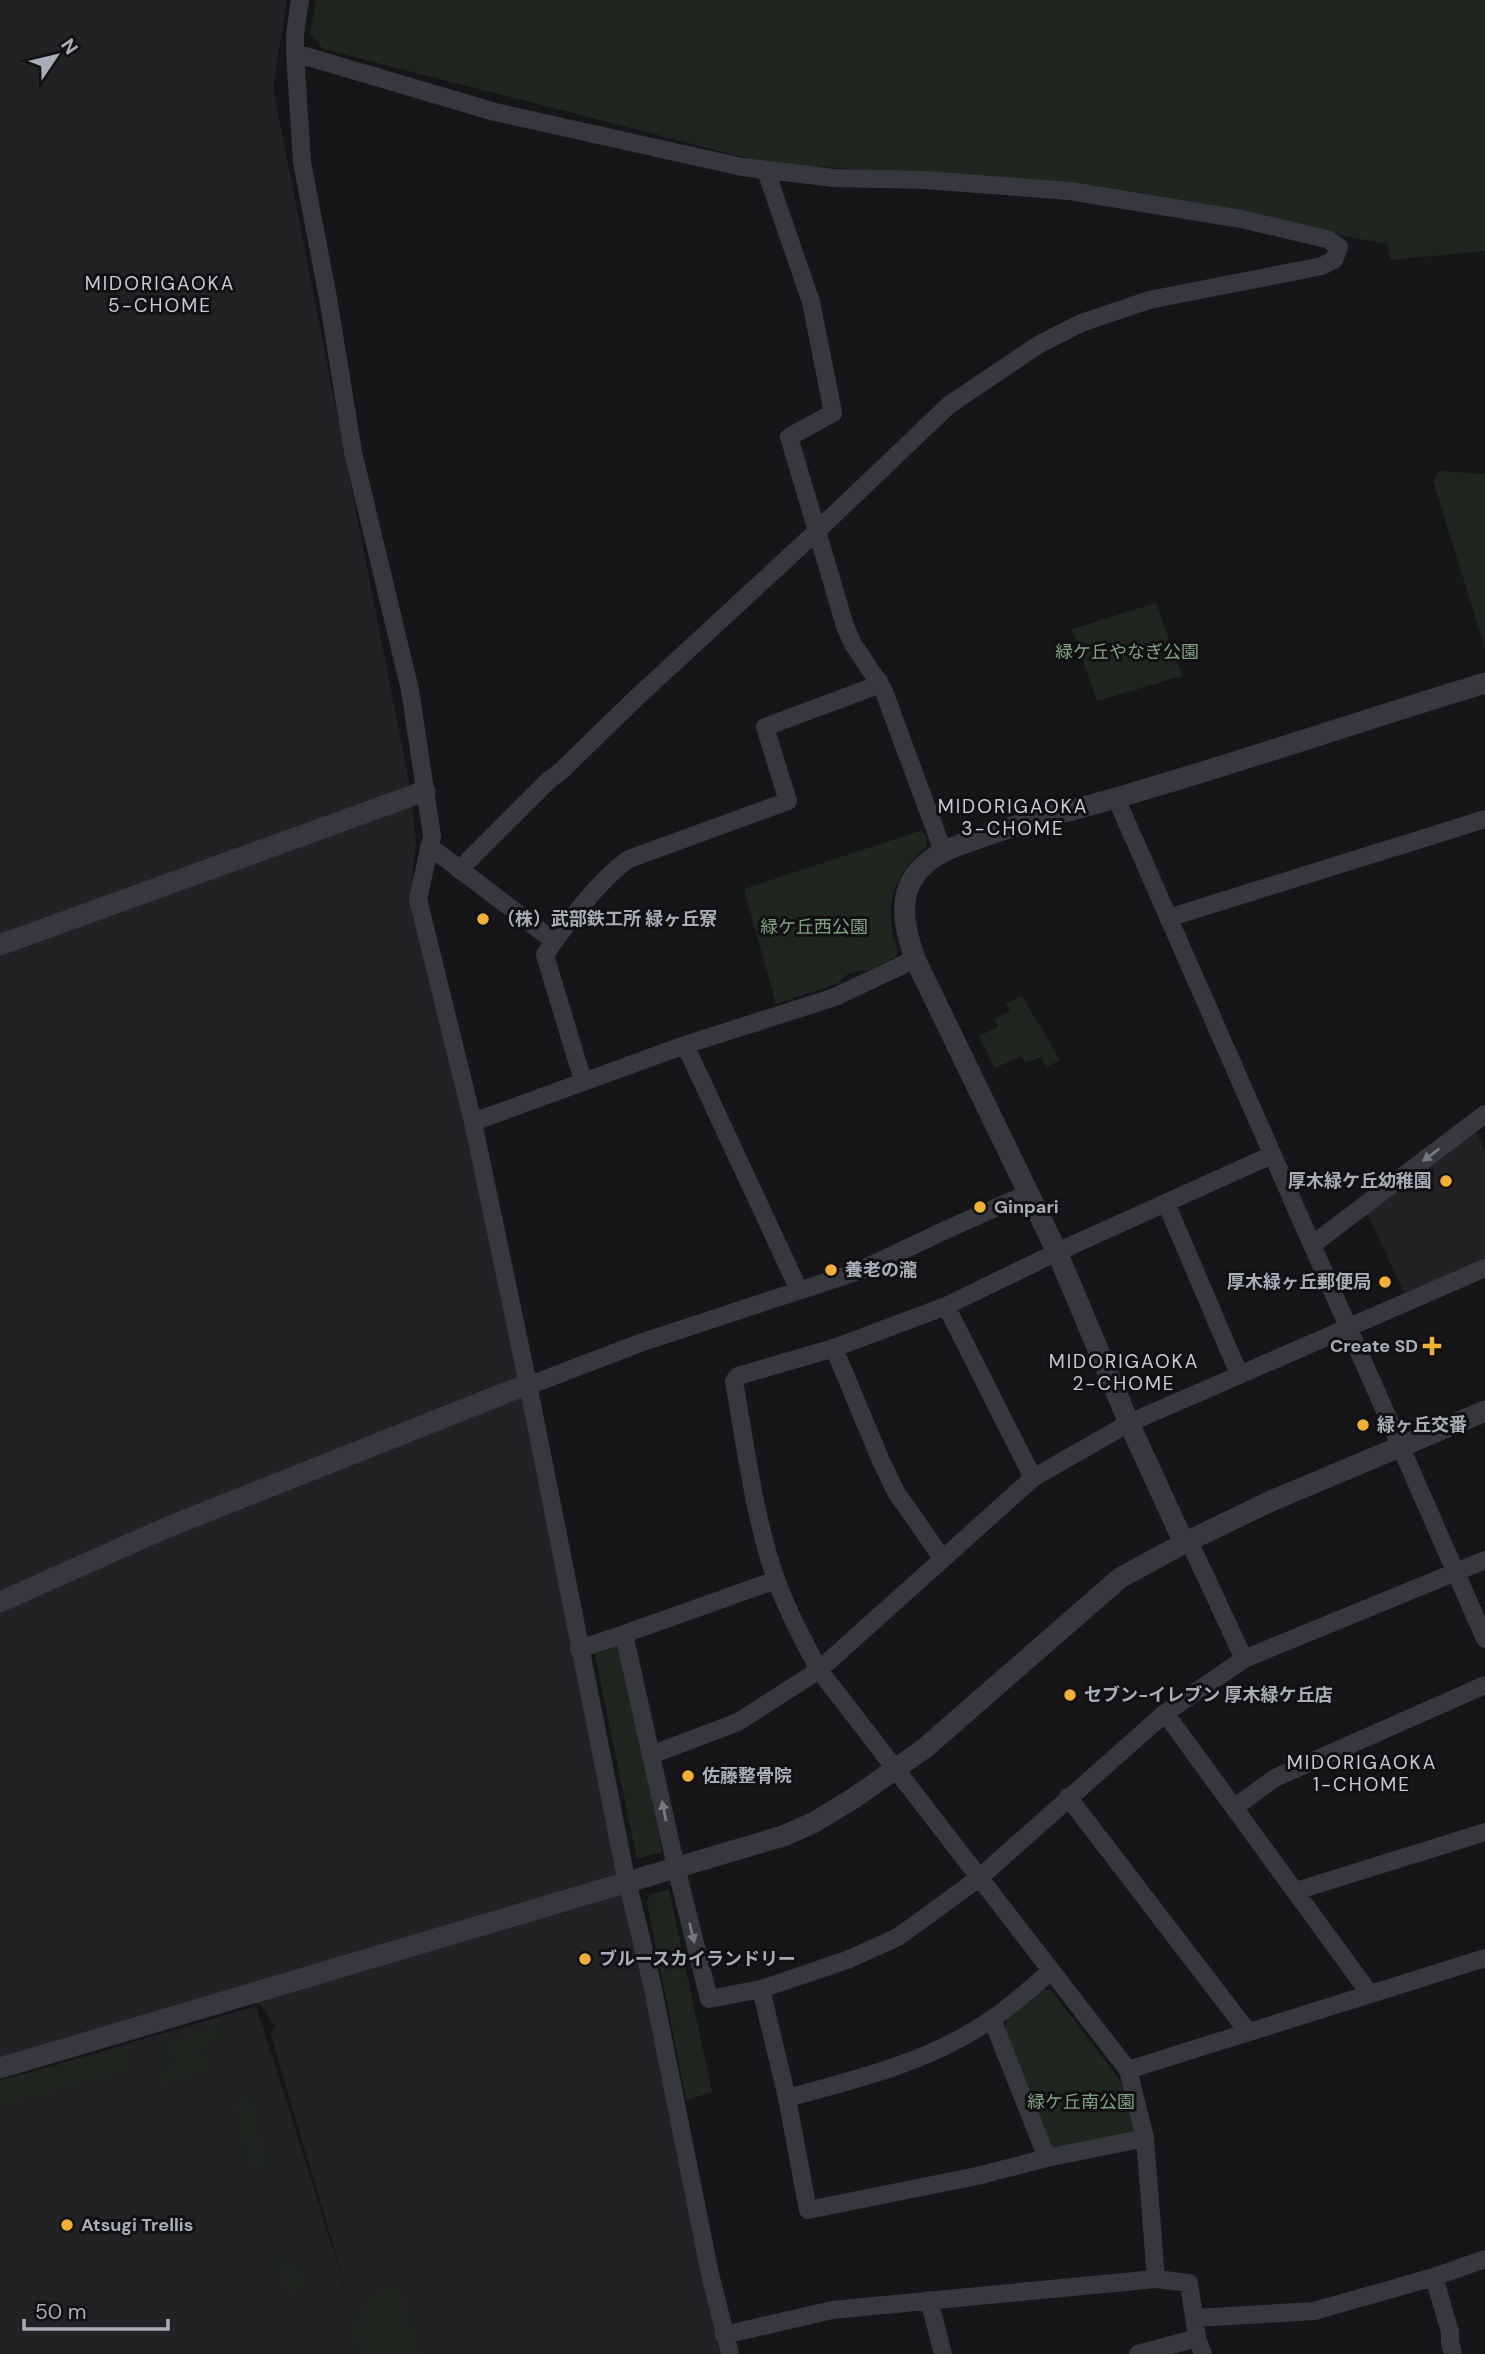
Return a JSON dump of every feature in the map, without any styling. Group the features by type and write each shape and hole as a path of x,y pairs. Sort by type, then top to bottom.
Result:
{"street":[{"path":"300,0 295,53 302,162 353,452 411,690 432,836 418,899 473,1122 528,1384 579,1649 730,2354"},
{"path":"295,53 495,112 766,171 1070,191 1241,219 1327,239 1339,247 1334,260 1322,266 1149,300 1081,323 1038,345 949,405 549,780 459,870"},
{"path":"766,171 811,302 833,413 789,437 845,626 853,644 879,681 943,851"},
{"path":"583,1081 545,955 554,941 614,869 629,859 788,801 765,727 870,688 879,681"},
{"path":"1244,1659 1129,1423 1029,1193 915,959 906,931 903,909 906,891 927,862 943,851 1000,831 1116,798 1485,683"},
{"path":"0,945 425,791"},
{"path":"1116,798 1485,1639"},
{"path":"1168,918 1485,819"},
{"path":"429,846 554,941"},
{"path":"473,1122 685,1045 835,998 915,959"},
{"path":"685,1045 799,1290"},
{"path":"1312,1245 1485,1114"},
{"path":"1156,2279 1145,2138 1128,2070 819,1670 776,1580 755,1500 734,1381 738,1377 834,1348 946,1306 1056,1252 1272,1155"},
{"path":"0,1602 168,1527 528,1384 640,1343 859,1271 1029,1193"},
{"path":"1166,1203 1239,1374"},
{"path":"651,1755 738,1722 819,1670 1033,1478 1129,1423 1485,1268"},
{"path":"946,1306 1033,1478"},
{"path":"834,1348 896,1492 942,1558"},
{"path":"0,2068 628,1883 783,1836 813,1823 895,1770 956,1723 1120,1578 1271,1502 1485,1410"},
{"path":"624,1634 676,1867 709,1999 761,1989 847,1960 898,1937 979,1878 1165,1713 1244,1659 1485,1560"},
{"path":"579,1649 776,1580"},
{"path":"1235,1807 1275,1778 1485,1685"},
{"path":"1165,1713 1370,1994"},
{"path":"1069,1797 1248,2032"},
{"path":"1296,1891 1485,1832"},
{"path":"1128,2070 1485,1958"},
{"path":"787,2098 906,2064 953,2042 992,2019 1051,1971"},
{"path":"761,1989 787,2098 808,2210 1145,2138"},
{"path":"992,2019 1047,2158"},
{"path":"1196,2318 1314,2311 1434,2277 1485,2259"},
{"path":"1434,2277 1450,2332 1453,2354"},
{"path":"724,2335 832,2310 1156,2279 1189,2283 1200,2346 1138,2354"},
{"path":"929,2300 943,2354"}],"shaded area":[{"path":"0,0 287,0 273,87 411,792 416,840 410,905 453,1065 720,2354 0,2354 0,2081 256,2006 349,2299 271,2035 275,2026 256,1998 0,2061"},
{"path":"1476,1131 1485,1151 1485,1261 1406,1296 1366,1211"}],"green space":[{"path":"316,0 1485,0 1485,251 1391,260 1387,244 1075,185 766,163 323,49 310,34"},
{"path":"1440,471 1485,474 1485,648 1433,481"},
{"name":"緑ケ丘やなぎ公園","path":"1156,603 1182,676 1097,701 1072,629"},
{"name":"緑ケ丘西公園","path":"923,830 927,840 926,847 909,864 893,894 891,917 897,947 896,957 871,969 850,973 839,983 776,1004 744,889"},
{"path":"1022,996 1060,1060 1047,1067 1041,1057 1025,1063 1021,1056 995,1068 979,1036 998,1027 995,1019 1010,1011 1006,1003"},
{"path":"614,1642 622,1647 662,1852 637,1859 594,1651"},
{"path":"669,1889 712,2092 686,2100 647,1902 649,1895"},
{"name":"緑ケ丘南公園","path":"1041,1989 1052,1991 1123,2084 1137,2130 1133,2134 1055,2154 1005,2028 1008,2017"},
{"path":"221,2026 222,2038 201,2046 208,2071 155,2087 154,2082 168,2065 166,2043"},
{"path":"133,2046 129,2053 129,2065 121,2071 0,2106 0,2080"},
{"path":"249,2097 267,2164 252,2168 233,2101"},
{"path":"293,2254 303,2288 287,2292 277,2259"},
{"path":"399,2287 419,2354 360,2354 353,2330 372,2295"}],"place":[{"name":"（株）武部鉄工所 緑ヶ丘寮","path":"483,919"},
{"name":"厚木緑ケ丘幼稚園","path":"1446,1181"},
{"name":"Ginpari","path":"980,1207"},
{"name":"養老の瀧","path":"831,1270"},
{"name":"厚木緑ヶ丘郵便局","path":"1385,1282"},
{"name":"Create SD","path":"1432,1346"},
{"name":"緑ヶ丘交番","path":"1363,1425"},
{"name":"セブン-イレブン 厚木緑ケ丘店","path":"1070,1695"},
{"name":"佐藤整骨院","path":"688,1776"},
{"name":"ブルースカイランドリー","path":"585,1959"},
{"name":"Atsugi Trellis","path":"67,2225"}],"district":[{"name":"MIDORIGAOKA 5-CHOME","path":"160,294"},
{"name":"MIDORIGAOKA 3-CHOME","path":"1013,817"},
{"name":"MIDORIGAOKA 2-CHOME","path":"1124,1372"},
{"name":"MIDORIGAOKA 1-CHOME","path":"1362,1773"}]}
